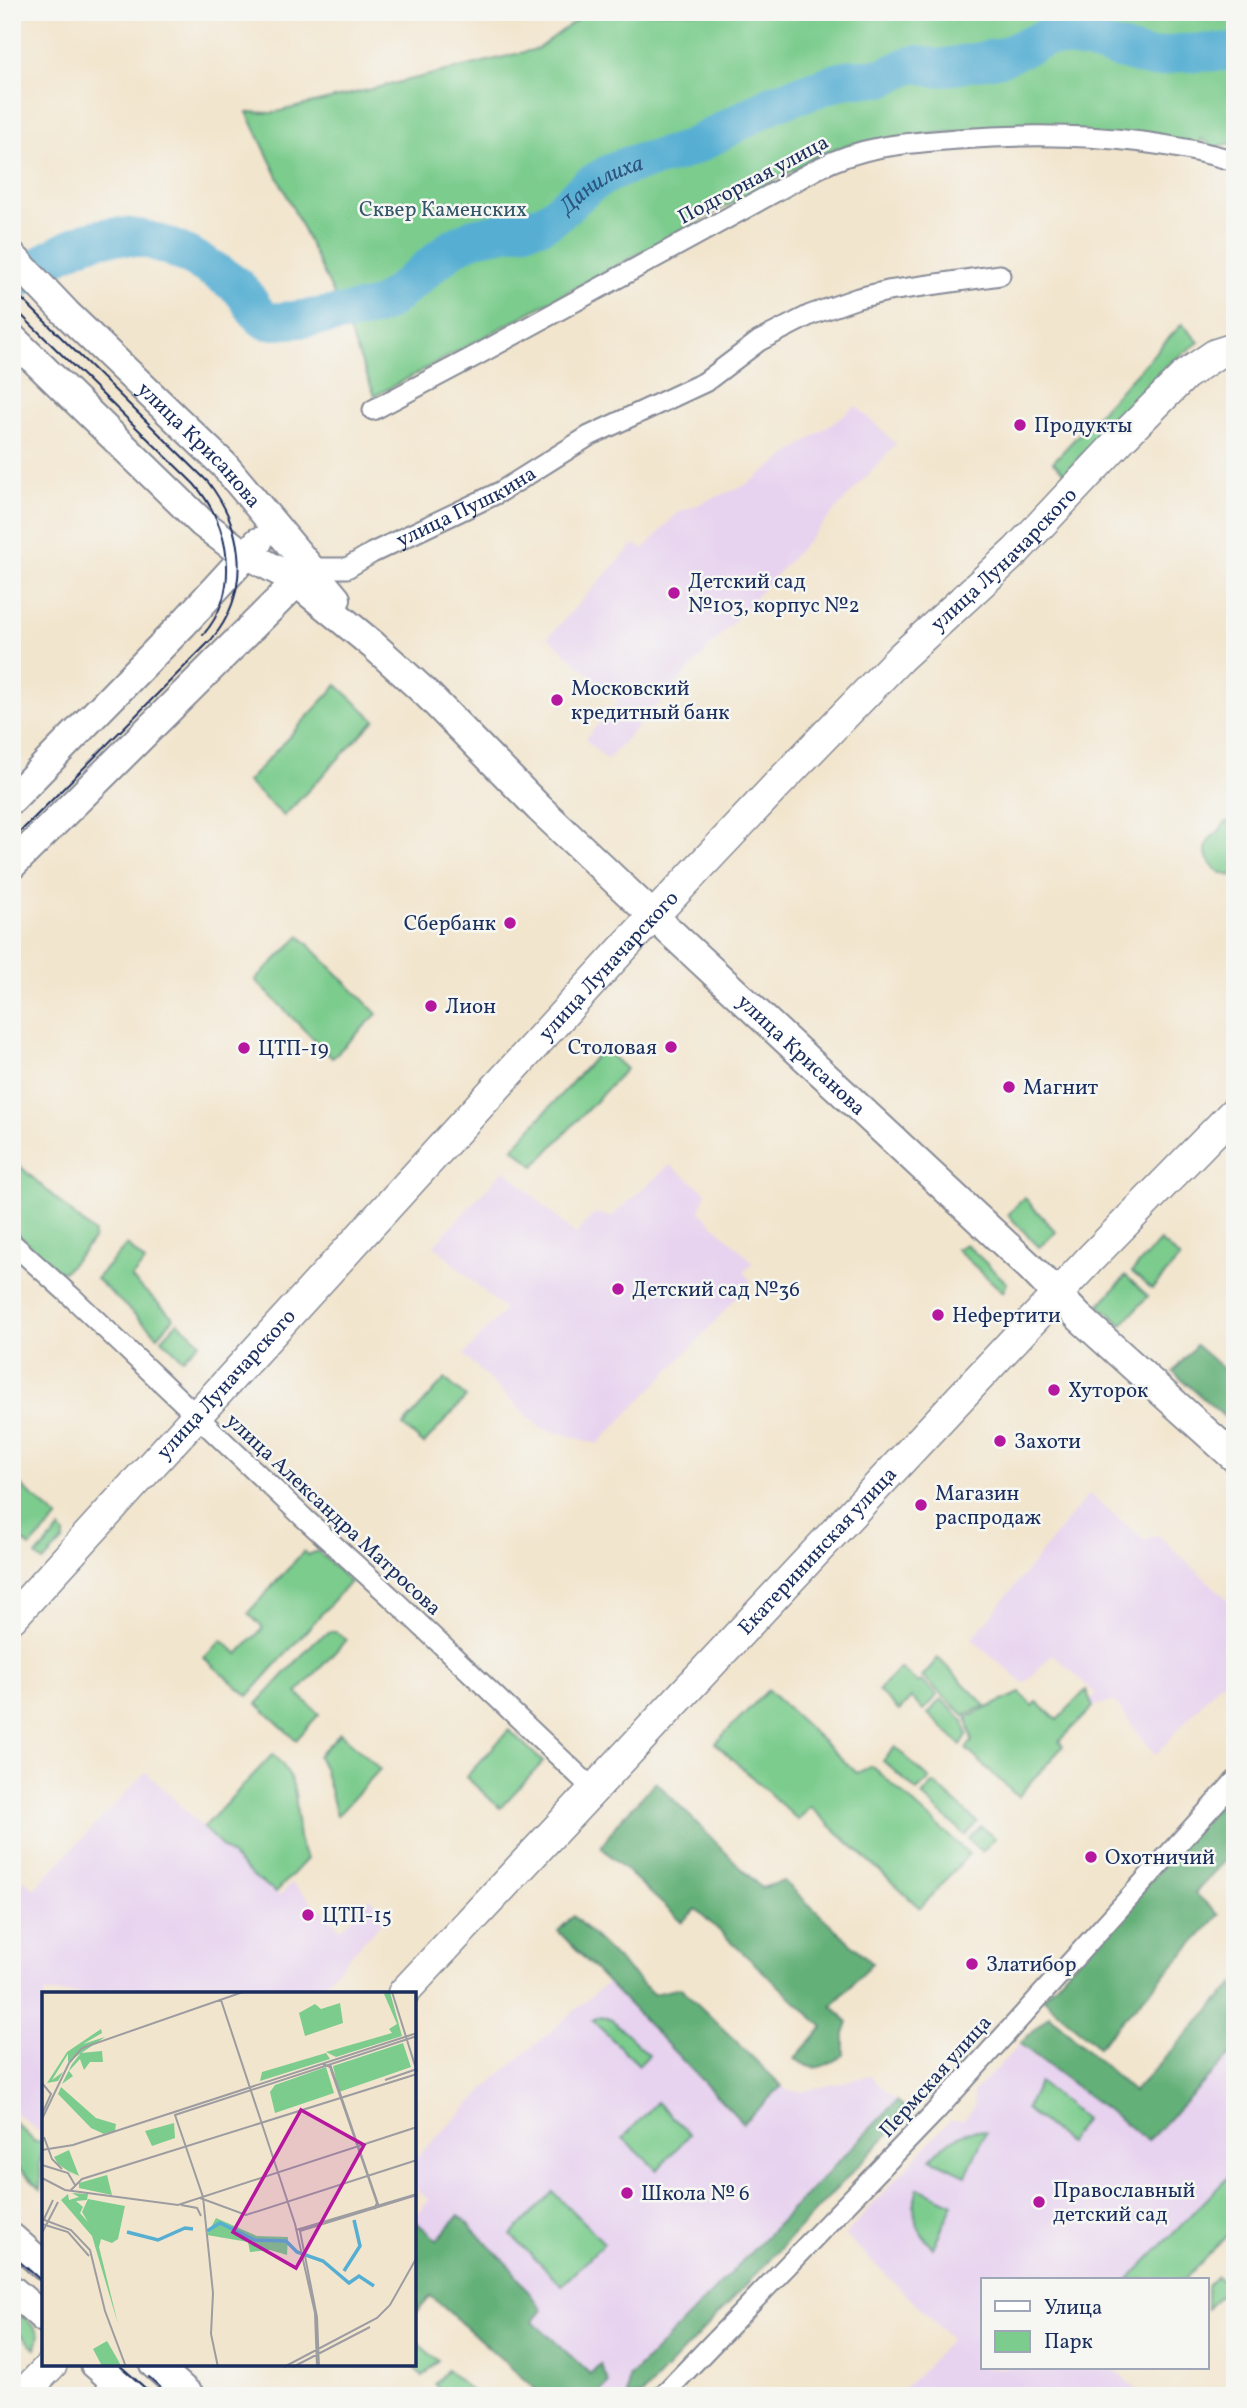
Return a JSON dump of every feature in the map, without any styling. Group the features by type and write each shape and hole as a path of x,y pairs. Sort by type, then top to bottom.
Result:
{"main road":[{"name":"улица Крисанова","path":"12,256 66,313 224,465 275,524 303,575 373,645 429,696 539,808 1057,1295 1235,1458"},
{"name":"улица Крисанова","path":"12,338 202,523 246,554 303,575"},
{"name":"улица Луначарского","path":"12,1618 654,916 900,657 1016,551 1072,489 1168,392 1203,362 1235,348"},
{"path":"12,799 183,624 275,524"},
{"path":"12,865 303,575"},
{"name":"Екатерининская улица","path":"404,1992 1057,1295 1235,1111"},
{"path":"12,2238 42,2264"},
{"path":"12,2290 42,2316"},
{"path":"21,2396 50,2366"},
{"path":"97,2366 132,2396"},
{"path":"156,2366 190,2396"}],"street":[{"name":"Подгорная улица","path":"373,410 817,169 856,151 929,141 1048,136 1169,145 1235,160"},
{"name":"улица Пушкина","path":"303,575 347,568 372,553 499,492 598,431 705,383 759,341 810,315 878,293 1000,275"},
{"name":"улица Александра Матросова","path":"12,1243 73,1297 594,1790"},
{"name":"Пермская улица","path":"663,2396 939,2107 1235,1781"}],"shaded area":[{"name":"Детский сад №103, корпус №2","path":"856,406 896,444 607,760 585,739 619,701 548,637 634,544 644,549 677,513 746,485"},
{"path":"670,1165 706,1192 700,1212 753,1262 744,1272 751,1281 693,1346 598,1444 540,1428 464,1355 504,1310 434,1245 505,1169 575,1235 595,1213 611,1217"},
{"path":"1089,1494 1144,1539 1158,1535 1235,1606 1235,1667 1155,1755 1114,1701 1093,1707 1089,1701 1096,1694 1053,1654 1024,1684 972,1639"},
{"path":"146,1772 251,1875 280,1895 292,1883 341,1929 370,1898 388,1915 316,1992 42,1992 42,2134 12,2110 12,1893 24,1880 34,1889"},
{"name":"Школа № 6","path":"609,1981 743,2122 782,2086 789,2091 805,2091 870,2076 909,2112 641,2396 583,2396 416,2236 416,2217 429,2200 416,2188 416,2158 494,2080"},
{"name":"Православный детский сад","path":"1020,2044 1148,2141 1235,2050 1235,2169 1130,2278 981,2278 981,2370 1115,2370 1143,2396 895,2396 925,2369 951,2338 845,2235 950,2120 964,2120 974,2107 973,2093"}],"green space":[{"name":"Сквер Каменских","path":"588,12 1235,12 1235,143 1213,147 1202,139 1197,144 948,132 852,144 818,157 375,396 338,303 247,112 272,113 537,49"},
{"path":"1182,324 1199,342 1166,366 1065,473 1053,462"},
{"path":"337,685 375,720 284,816 247,782"},
{"path":"1232,820 1235,822 1235,874 1232,876 1220,872 1210,864 1206,852 1210,839"},
{"path":"300,936 377,1014 332,1058 255,980"},
{"path":"603,1048 626,1069 534,1166 513,1148"},
{"path":"12,1159 94,1233 93,1240 65,1271 60,1272 12,1230"},
{"path":"1024,1197 1056,1232 1039,1247 1008,1215"},
{"path":"1160,1241 1180,1258 1152,1289 1132,1272"},
{"path":"966,1244 1007,1283 1003,1292 956,1249"},
{"path":"127,1245 145,1262 131,1278 174,1318 158,1336 96,1279"},
{"path":"1126,1276 1148,1296 1122,1325 1099,1305"},
{"path":"178,1322 200,1342 183,1359 162,1339"},
{"path":"1196,1345 1235,1379 1235,1426 1173,1372"},
{"path":"445,1379 466,1397 424,1444 403,1426"},
{"path":"12,1478 58,1518 30,1547 12,1535"},
{"path":"60,1529 64,1540 43,1562 36,1556"},
{"path":"304,1551 308,1555 318,1551 350,1582 248,1696 204,1658 222,1640 238,1654 263,1628 248,1613"},
{"path":"330,1632 336,1632 346,1640 297,1693 319,1714 296,1740 257,1704 316,1640"},
{"path":"938,1658 986,1706 964,1715 922,1677"},
{"path":"900,1668 937,1695 923,1710 911,1698 899,1711 878,1691"},
{"path":"768,1690 857,1773 872,1766 969,1854 920,1908 810,1807 798,1820 715,1743"},
{"path":"1086,1690 1093,1707 1059,1741 1063,1746 1018,1797 966,1749 972,1741 967,1717 1020,1693 1033,1706 1037,1702 1057,1720"},
{"path":"941,1699 964,1721 967,1735 961,1745 928,1714"},
{"path":"509,1730 543,1762 500,1808 466,1777"},
{"path":"340,1733 380,1769 337,1816 318,1756"},
{"path":"895,1747 930,1779 917,1791 883,1761"},
{"path":"273,1754 294,1787 299,1839 307,1859 276,1892 251,1875 203,1828"},
{"path":"656,1782 761,1888 784,1881 872,1963 832,2006 848,2022 844,2033 844,2055 820,2067 808,2066 795,2058 823,2027 696,1909 682,1922 601,1847 618,1822"},
{"path":"934,1783 977,1822 965,1835 922,1796"},
{"path":"1235,1787 1235,1849 1195,1893 1219,1915 1098,2047 1043,1998"},
{"path":"981,1826 995,1838 982,1852 968,1839"},
{"path":"573,1916 653,1994 681,1988 782,2086 743,2123 558,1931"},
{"path":"1235,1983 1235,2050 1148,2141 1020,2044 1049,2015 1133,2092"},
{"path":"601,2016 612,2020 649,2055 639,2065 592,2020"},
{"path":"1039,2082 1085,2119 1068,2143 1026,2109"},
{"path":"897,2101 909,2112 641,2396 627,2396 629,2378"},
{"path":"657,2102 690,2134 657,2170 623,2138"},
{"path":"12,2120 35,2142 42,2141 41,2189 12,2162"},
{"path":"977,2130 986,2132 966,2175 931,2159 951,2140"},
{"path":"1235,2170 1235,2227 1186,2278 1130,2278"},
{"path":"918,2188 953,2204 933,2248 918,2227 914,2213"},
{"path":"553,2192 604,2243 562,2285 511,2235"},
{"path":"459,2215 510,2267 542,2310 533,2321 590,2374 600,2364 609,2383 596,2396 543,2396 431,2296 416,2313 416,2222 437,2240"},
{"path":"1217,2276 1228,2286 1208,2308 1208,2285"},
{"path":"22,2315 39,2335 36,2349 12,2327"},
{"path":"416,2342 438,2361 423,2376 412,2366 416,2366"},
{"path":"447,2370 475,2394 447,2396 435,2385"}],"waterway":[{"name":"Данилиха","path":"12,283 55,256 82,243 123,236 163,244 201,262 236,285 259,315 267,321 365,310 388,301 452,248 474,237 541,224 552,218 588,186 608,174 629,165 680,152 774,103 837,82 852,78 882,78 917,64 936,68 1002,57 1050,36 1087,41 1152,59 1180,53 1235,52"}],"tram line":[{"path":"12,289 208,482 230,520 238,560 238,581 233,601 225,620 212,639 12,840"},
{"path":"12,306 194,484 207,500 223,538 227,579 215,618 203,635"},
{"path":"12,2255 42,2281"},
{"path":"120,2366 154,2396"},
{"path":"149,2377 170,2396"}],"place":[{"name":"Прoдукты","path":"1020,425"},
{"name":"Детский сад №103, корпус №2","path":"674,593"},
{"name":"Московский кредитный банк","path":"557,700"},
{"name":"Сбербанк","path":"510,923"},
{"name":"Лион","path":"431,1006"},
{"name":"Столовая","path":"671,1047"},
{"name":"ЦТП-19","path":"244,1048"},
{"name":"Магнит","path":"1009,1087"},
{"name":"Детский сад №36","path":"618,1289"},
{"name":"Нефертити","path":"938,1315"},
{"name":"Хуторок","path":"1054,1390"},
{"name":"Захоти","path":"1000,1441"},
{"name":"Магазин распродаж","path":"921,1505"},
{"name":"Охотничий","path":"1091,1857"},
{"name":"ЦТП-15","path":"308,1915"},
{"name":"Златибор","path":"972,1964"},
{"name":"Школа № 6","path":"627,2193"},
{"name":"Православный детский сад","path":"1039,2202"}]}
